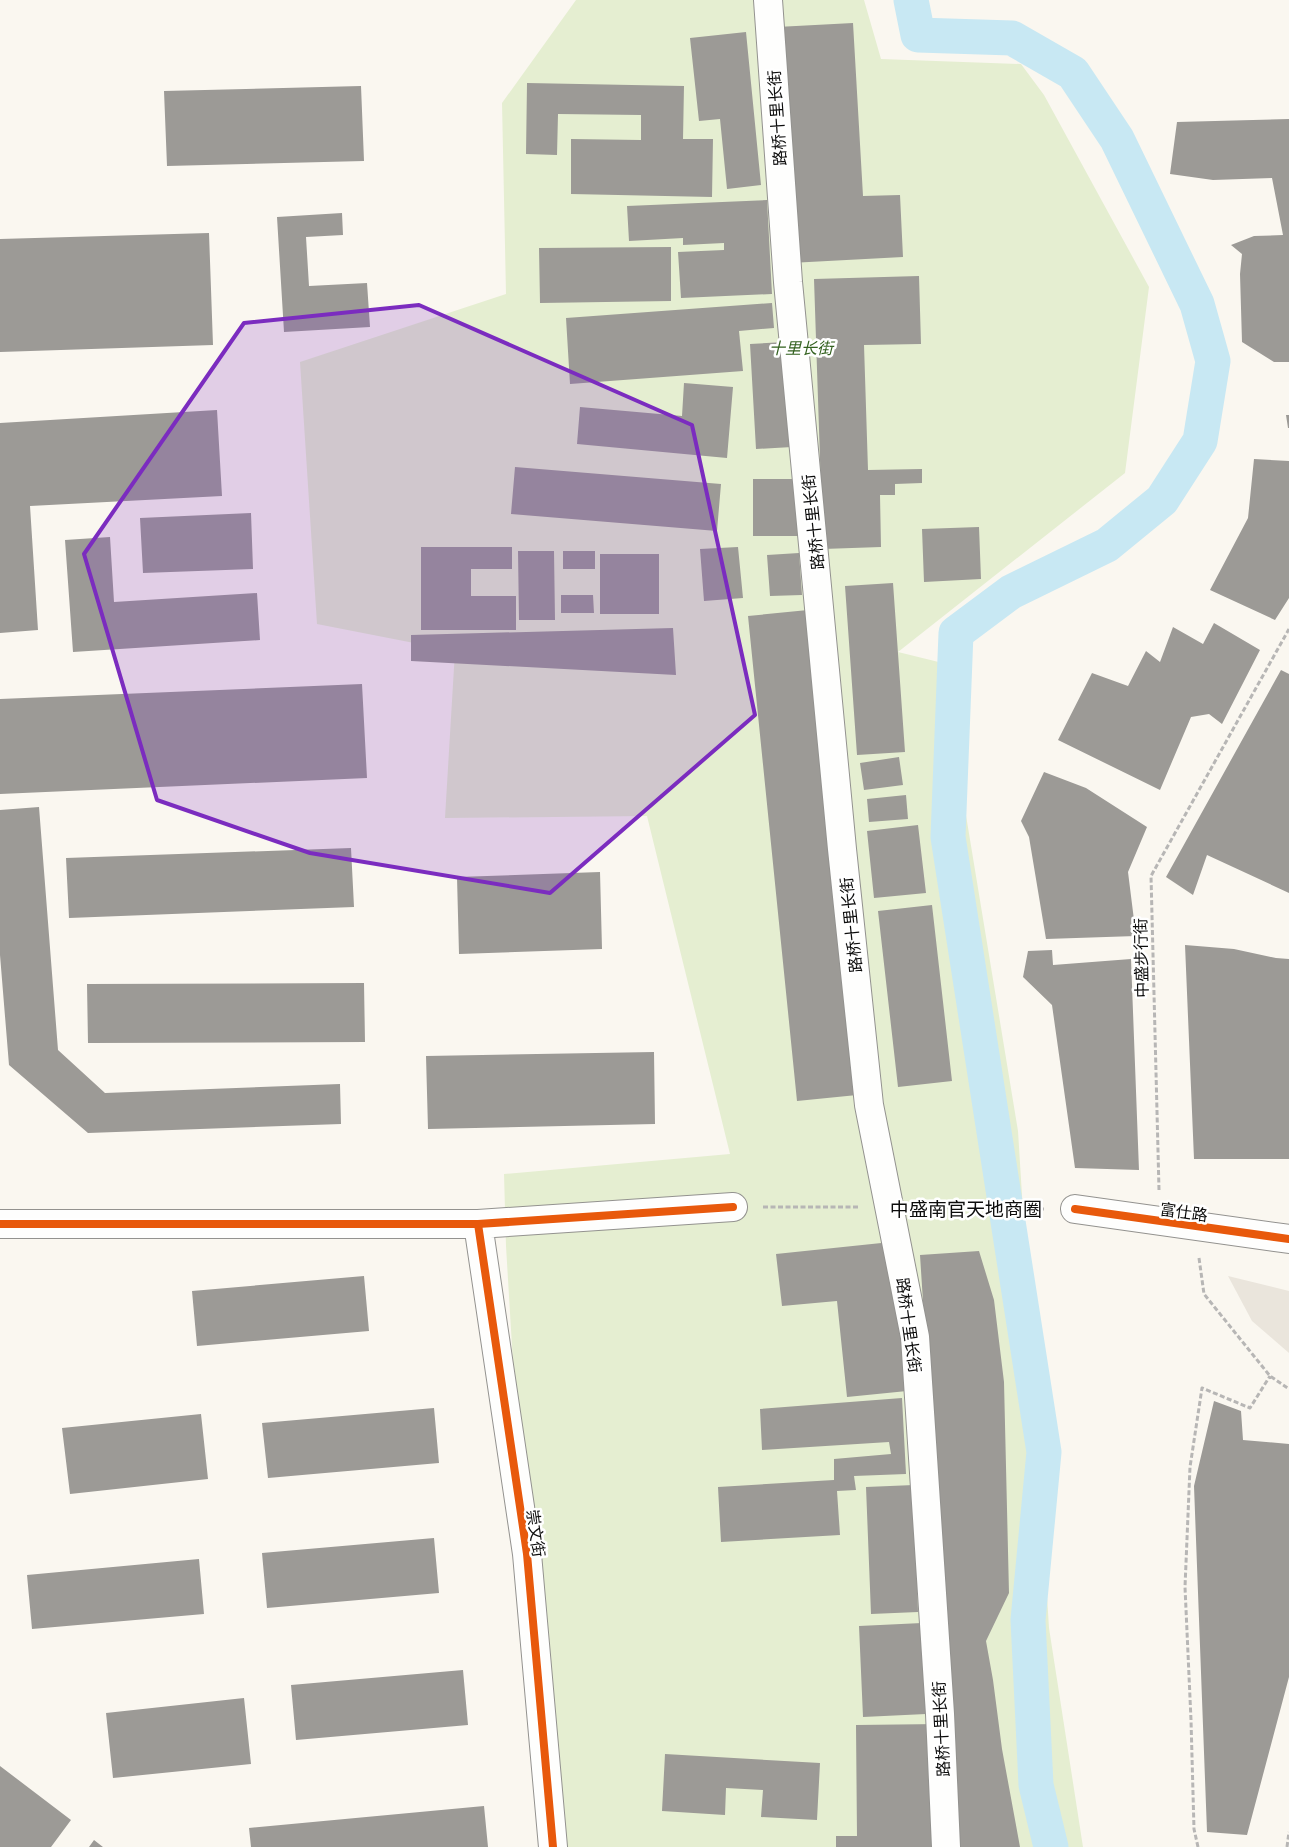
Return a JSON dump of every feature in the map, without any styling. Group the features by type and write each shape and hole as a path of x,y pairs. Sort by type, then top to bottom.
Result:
{"street":[{"name":"路桥十里长街","path":"768,0 788,282 842,849 869,1105 915,1337 940,1714 946,1847"},
{"path":"0,1224 478,1224 733,1207"},
{"name":"富仕路","path":"1074,1209 1289,1239"},
{"name":"崇文街","path":"478,1224 527,1554 553,1847"}],"path":[{"path":"733,1207 1074,1209"},
{"path":"1199,1227 1199,1265 1204,1294 1270,1376 1289,1389"},
{"path":"1198,1847 1194,1829 1191,1720 1184,1587 1190,1467 1202,1388 1250,1408 1270,1376"},
{"path":"1287,1847 1289,1832"}],"highlighted area":[{"path":"419,305 692,425 755,715 550,893 310,853 157,800 84,554 244,323"}],"green space":[{"name":"十里长街","path":"576,0 864,0 881,59 1021,64 1044,95 1149,287 1125,473 898,652 971,670 961,785 1018,1131 1049,1628 1083,1847 542,1847 506,1246 504,1174 730,1154 647,816 445,818 455,651 317,624 300,362 506,294 502,103"}],"shaded area":[{"path":"1228,1276 1289,1291 1289,1353 1252,1321"}],"building":[{"path":"853,23 863,196 900,195 903,257 790,263 777,27"},
{"path":"746,32 761,185 727,189 720,119 699,121 690,38"},
{"path":"527,83 684,86 683,139 713,139 712,197 571,194 571,139 641,140 641,115 558,114 557,155 526,154"},
{"path":"361,86 364,161 167,166 164,91"},
{"path":"1289,119 1289,362 1274,362 1242,342 1240,274 1242,254 1231,245 1254,236 1283,235 1272,178 1213,180 1170,174 1177,122"},
{"path":"767,200 772,294 681,298 678,252 724,250 724,243 683,245 683,238 629,241 627,206"},
{"path":"342,213 343,235 306,237 309,286 367,283 370,327 284,332 277,217"},
{"path":"209,233 213,345 0,352 0,239"},
{"path":"671,247 671,301 540,303 539,248"},
{"path":"919,276 921,344 864,345 868,470 922,469 922,483 895,484 895,495 880,495 881,547 823,549 814,279"},
{"path":"772,303 774,328 739,331 743,371 570,384 566,318"},
{"path":"785,342 792,447 756,449 750,344"},
{"path":"684,383 733,387 727,458 577,444 580,407 682,416"},
{"path":"217,410 222,496 30,506 38,630 0,633 0,423"},
{"path":"1286,415 1289,415 1289,428 1288,428"},
{"path":"1254,459 1289,461 1289,598 1275,620 1210,590 1248,518"},
{"path":"515,467 721,484 717,531 511,514"},
{"path":"753,479 799,479 799,536 753,536"},
{"path":"251,513 253,569 143,573 140,518"},
{"path":"979,527 981,579 924,582 922,529"},
{"path":"110,537 114,602 257,593 260,640 73,652 65,540"},
{"path":"421,547 512,547 512,569 471,569 471,596 516,596 516,630 421,630"},
{"path":"738,547 743,598 704,601 700,549"},
{"path":"518,551 554,551 555,620 519,620"},
{"path":"563,551 595,551 595,569 563,569"},
{"path":"799,553 802,595 770,596 767,555"},
{"path":"600,554 659,554 659,614 600,614"},
{"path":"893,583 905,752 857,755 845,586"},
{"path":"561,595 593,595 594,613 561,613"},
{"path":"808,610 857,1095 797,1101 748,616"},
{"path":"1214,623 1260,650 1222,724 1209,714 1191,717 1160,790 1058,740 1092,673 1128,686 1146,651 1160,662 1173,627 1203,644"},
{"path":"673,628 676,675 411,661 411,635"},
{"path":"1281,670 1289,674 1289,893 1207,855 1193,895 1166,877"},
{"path":"362,684 367,778 0,794 0,699"},
{"path":"899,757 903,785 864,790 860,763"},
{"path":"1044,772 1086,788 1147,827 1128,872 1136,936 1046,939 1029,837 1021,821"},
{"path":"906,795 908,819 869,822 867,799"},
{"path":"39,807 58,1050 105,1093 340,1084 341,1124 88,1133 9,1065 0,955 0,810"},
{"path":"918,825 926,893 874,898 867,831"},
{"path":"351,848 354,907 69,918 66,858"},
{"path":"600,872 602,949 459,954 457,877"},
{"path":"932,905 952,1081 898,1087 878,911"},
{"path":"1185,945 1234,949 1289,959 1289,1159 1194,1159"},
{"path":"1052,950 1053,965 1131,959 1139,1170 1075,1168 1052,1005 1023,977 1028,951"},
{"path":"364,983 365,1042 88,1043 87,984"},
{"path":"654,1052 655,1124 428,1129 426,1056"},
{"path":"891,1242 907,1391 847,1397 837,1301 782,1306 776,1254"},
{"path":"979,1251 994,1300 1004,1382 1009,1593 986,1641 1002,1749 1020,1847 958,1847 920,1255"},
{"path":"364,1276 369,1331 197,1346 192,1291"},
{"path":"902,1398 906,1474 854,1476 856,1490 837,1491 840,1535 721,1542 718,1487 834,1480 834,1459 891,1454 889,1442 762,1450 760,1409"},
{"path":"1214,1401 1241,1411 1243,1440 1289,1444 1289,1677 1247,1835 1207,1832 1194,1486"},
{"path":"434,1408 439,1463 268,1478 262,1423"},
{"path":"201,1414 208,1479 70,1494 62,1428"},
{"path":"914,1485 918,1612 871,1614 866,1487"},
{"path":"434,1538 439,1593 267,1608 262,1553"},
{"path":"199,1559 204,1614 32,1629 27,1575"},
{"path":"922,1623 926,1714 863,1717 859,1626"},
{"path":"463,1670 468,1725 296,1740 291,1685"},
{"path":"244,1698 251,1764 113,1778 106,1713"},
{"path":"940,1724 941,1847 836,1847 836,1836 857,1836 856,1725"},
{"path":"665,1754 820,1763 817,1820 761,1817 763,1790 726,1788 725,1815 662,1811"},
{"path":"0,1766 71,1820 51,1847 0,1847"},
{"path":"484,1806 488,1847 251,1847 249,1828"},
{"path":"94,1840 103,1847 89,1847"}],"waterway":[{"path":"911,0 918,35 1012,38 1073,73 1117,139 1197,304 1213,361 1200,441 1162,500 1107,545 1011,592 956,633 948,837 1044,1452 1028,1620 1036,1785 1051,1847"}],"cycle path":[{"path":"0,1224 478,1224 733,1207"},
{"path":"1075,1209 1289,1239"},
{"path":"478,1224 527,1554 553,1847"}],"district":[{"name":"中盛南官天地商圈","path":"966,1208"}]}
